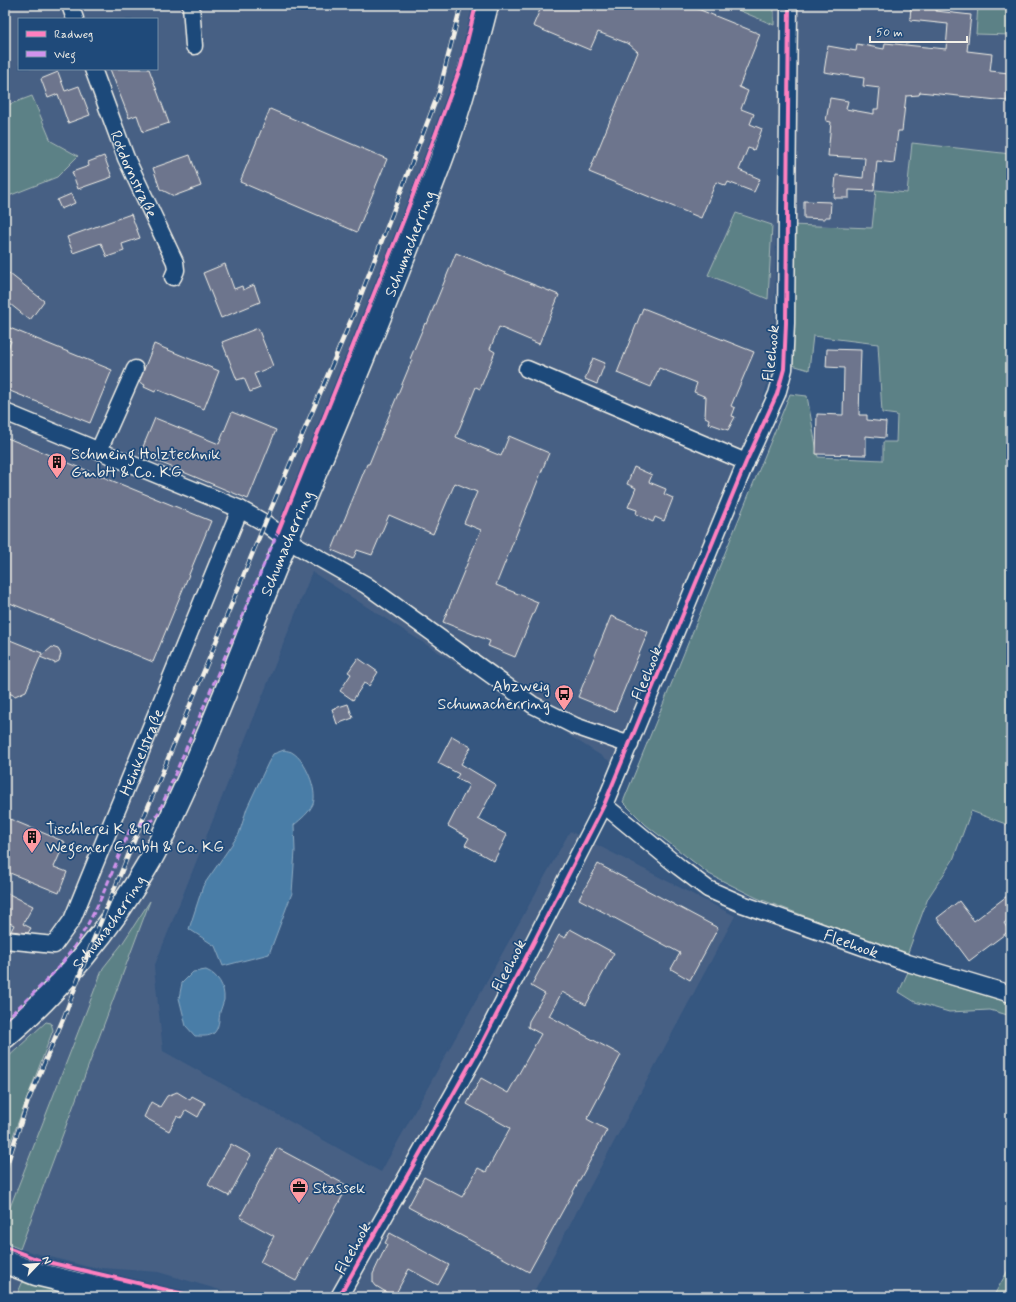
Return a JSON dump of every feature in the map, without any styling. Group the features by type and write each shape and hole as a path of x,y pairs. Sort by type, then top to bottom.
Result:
{"main road":[{"name":"Schumacherring","path":"5,1037 34,1010 90,948 148,864 188,781 227,690 287,540 368,349 447,144 472,63 487,5"},
{"path":"5,1262 36,1274 78,1284 148,1297"}],"street":[{"path":"70,5 75,18"},
{"path":"191,5 194,46"},
{"name":"Fleehook","path":"339,1297 482,1043 604,805 746,462 777,394 784,369 786,323 789,5"},
{"name":"Rotdornstraße","path":"93,70 126,158 175,262 176,270 173,277"},
{"path":"99,450 135,369"},
{"path":"527,369 746,462"},
{"path":"5,412 240,509 287,540 366,585 533,705 574,726 630,745"},
{"name":"Heinkelstraße","path":"5,940 54,945 72,920 240,509"},
{"name":"Fleehook","path":"604,805 708,889 742,904 901,960 1011,994"}],"shaded area":[{"path":"5,5 978,5 976,33 1011,35 1011,154 912,143 907,194 872,228 776,225 774,360 761,405 737,473 611,762 312,572 154,967 163,1051 381,1172 570,831 735,916 531,1297 244,1297 158,1272 89,1267 20,1249 5,1243"},
{"path":"284,750 292,752 302,762 314,791 313,804 305,816 294,825 295,851 292,893 269,954 223,966 215,946 189,929 203,886 239,834 247,808 268,763 273,754"},
{"path":"206,970 214,975 220,982 224,1000 216,1031 210,1035 195,1036 186,1026 179,998 182,983 193,972"},
{"path":"5,1253 23,1281 16,1297 5,1297"}],"green space":[{"path":"726,5 774,5 774,25"},
{"path":"978,5 1011,5 1011,35 976,34"},
{"path":"32,96 51,141 78,156 57,177 6,197 5,106"},
{"path":"912,143 1011,154 1011,826 971,811 953,860 928,898 907,955 757,898 709,874 646,825 623,802 790,394 807,396 818,457 883,460 883,442 896,442 897,415 882,413 878,344 813,336 809,370 789,364 790,225 872,228 876,190 907,193"},
{"path":"736,213 772,225 768,299 708,275"},
{"path":"150,901 20,1249 5,1243 5,1220 103,968 122,944"},
{"path":"908,972 1011,1003 1011,1016 990,1010 949,1012 915,1002 899,992"},
{"path":"46,1022 51,1023 53,1030 5,1157 5,1060"},
{"path":"1011,1265 1011,1297 993,1297"},
{"path":"23,1281 100,1297 16,1297"}],"building":[{"path":"542,5 688,5 760,34 739,87 748,91 741,109 754,114 750,124 762,129 754,150 748,148 739,170 760,179 754,192 728,182 726,186 716,182 701,218 589,172 638,52 629,44 598,32 590,50 533,26"},
{"path":"911,5 937,6 936,11 971,15 967,51 992,54 990,71 1009,73 1007,101 920,92 919,95 906,96 902,131 898,131 894,163 877,161 874,191 849,190 849,198 834,198 836,175 863,178 865,158 828,156 831,122 826,121 830,98 848,101 846,109 874,114 874,109 878,109 880,88 863,86 864,78 824,72 828,46 856,51 857,44 884,49 885,43 946,49 948,24 910,20"},
{"path":"110,70 149,70 169,123 143,132 137,115 129,118"},
{"path":"58,72 65,91 79,86 90,115 68,123 58,94 48,98 41,79"},
{"path":"270,109 387,159 357,232 240,182"},
{"path":"190,155 201,186 174,196 160,189 153,168"},
{"path":"104,156 112,177 78,189 72,172 89,166 88,162"},
{"path":"71,194 75,203 61,209 57,200"},
{"path":"804,201 831,202 830,217 825,217 825,219 804,218"},
{"path":"131,214 140,238 122,244 124,251 107,257 101,243 73,253 67,237"},
{"path":"456,253 559,295 539,344 499,327 490,349 495,352 480,389 476,387 456,437 501,456 509,436 549,453 496,585 538,602 515,657 488,646 490,641 443,622 481,530 464,523 477,492 455,483 433,534 389,515 372,555 357,550 353,559 332,550 412,360 410,359 425,323 427,324"},
{"path":"225,264 234,289 242,286 243,290 254,285 260,302 221,318 203,273"},
{"path":"5,270 44,301 30,320 5,300"},
{"path":"643,308 754,352 731,406 735,408 732,416 735,417 728,430 708,423 709,419 705,417 706,397 694,392 697,383 659,368 651,387 617,373"},
{"path":"5,326 112,370 90,423 5,389 5,356 11,341 5,339"},
{"path":"258,328 273,366 254,374 260,388 250,392 244,378 237,380 222,342"},
{"path":"154,344 219,371 204,409 156,389 155,392 144,387 145,385 139,382"},
{"path":"827,349 861,350 859,415 867,415 867,420 886,422 885,438 866,436 866,455 816,454 817,414 843,415 844,368 826,367"},
{"path":"593,358 605,363 597,384 585,379"},
{"path":"232,412 276,430 248,499 140,454 155,418 219,444"},
{"path":"5,437 211,521 153,662 5,601"},
{"path":"634,467 652,475 649,482 666,489 664,494 673,498 664,521 655,517 653,522 636,514 637,510 628,507 636,488 627,484"},
{"path":"611,616 648,632 615,712 578,697"},
{"path":"5,638 42,653 26,691 15,696 5,691"},
{"path":"52,647 58,649 61,654 59,661 55,663 40,657"},
{"path":"358,658 378,672 369,686 364,683 353,700 340,691 351,674 348,672"},
{"path":"348,704 353,718 337,724 332,709"},
{"path":"452,736 471,747 461,764 496,785 478,819 507,835 494,861 465,845 469,838 448,826 469,785 456,778 459,774 438,763"},
{"name":"Tischlerei K & R Wegener GmbH & Co. KG","path":"5,817 65,842 54,867 67,872 59,893 5,871"},
{"path":"598,864 718,928 690,980 671,969 680,953 579,899"},
{"path":"5,892 33,906 23,924 31,928 28,933 11,931 14,925 7,922"},
{"path":"1011,893 1011,918 1004,923 1009,931 969,961 937,918 959,901 974,921"},
{"path":"570,929 614,953 586,1005 562,992 549,1016 621,1055 587,1119 607,1130 529,1272 408,1207 424,1177 462,1197 478,1168 486,1172 510,1128 467,1104 481,1078 508,1093 541,1034 528,1027 529,1021 545,994 531,986 559,935 565,938"},
{"path":"177,1092 190,1100 192,1096 205,1103 198,1117 186,1110 181,1118 177,1116 169,1131 144,1117 151,1102 160,1107 167,1096"},
{"path":"231,1144 251,1155 229,1196 208,1185"},
{"path":"277,1148 348,1186 296,1281 260,1262 274,1236 240,1217"},
{"path":"390,1233 449,1265 438,1285 409,1269 394,1297 376,1286 373,1282 373,1274 387,1244 385,1243"}],"railway":[{"path":"5,1170 28,1101 64,1017 90,948 265,523 354,313 439,92 461,5"}],"marked path":[{"path":"5,1020 56,970 81,936 97,906 131,827 153,820 159,812 279,529"}],"cycle path":[{"path":"278,532 404,219 461,66 476,5"},
{"path":"339,1297 482,1043 604,805 746,462 777,394 784,369 786,323 789,5"},
{"path":"5,1247 39,1260 197,1297"}],"place":[{"name":"Schmeing Holztechnik GmbH & Co. KG","path":"57,479"},
{"name":"Abzweig Schumacherring","path":"564,711"},
{"name":"Tischlerei K & R Wegener GmbH & Co. KG","path":"32,854"},
{"name":"Stassek","path":"299,1204"}]}
